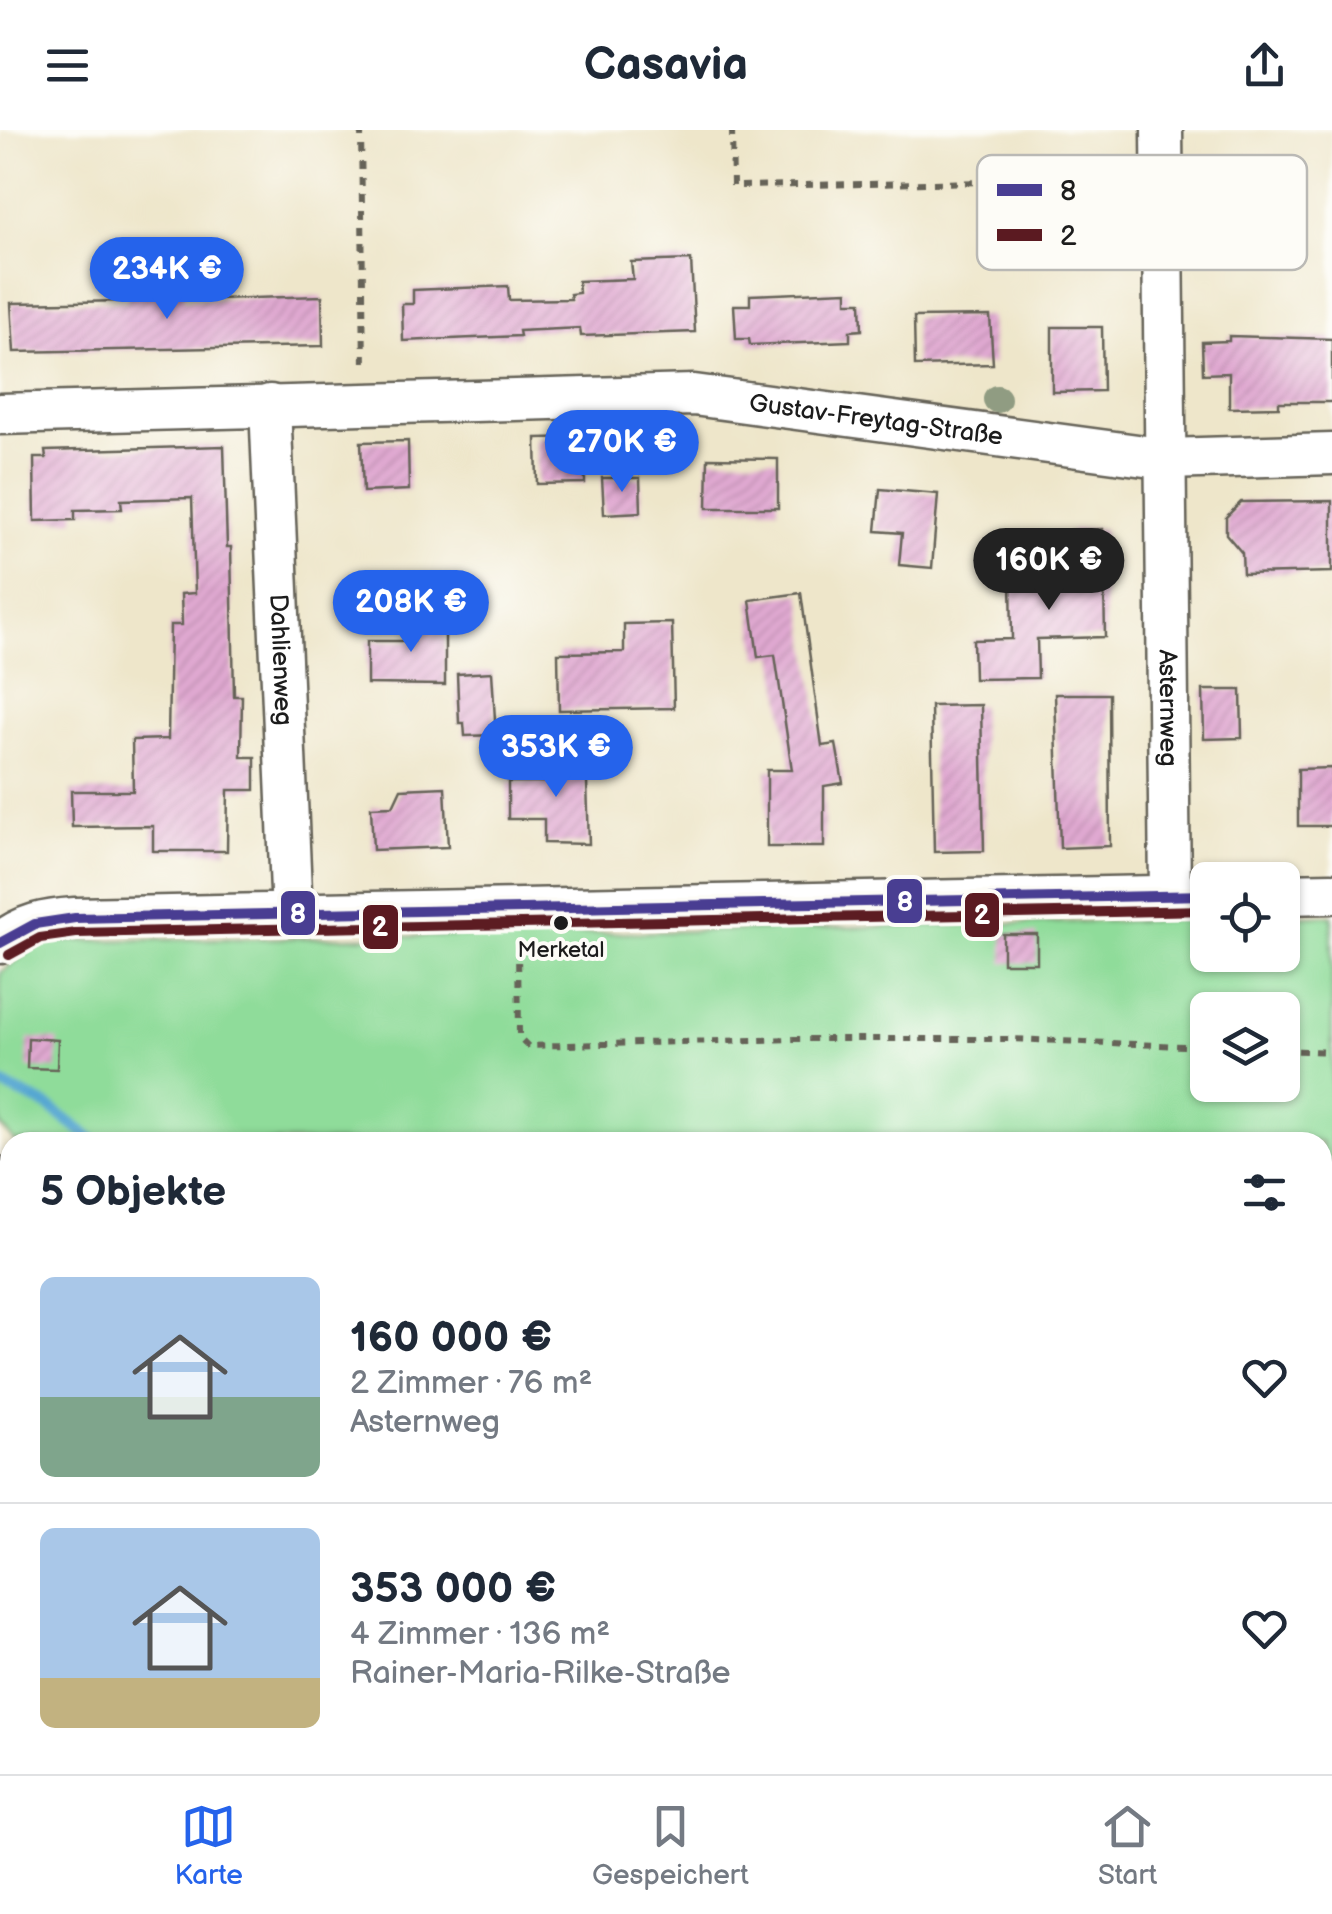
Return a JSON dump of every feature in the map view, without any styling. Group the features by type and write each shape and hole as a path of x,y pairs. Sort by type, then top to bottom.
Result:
{"street":[{"name":"Asternweg","path":"1164,270 1167,458 1188,896"},
{"name":"Gustav-Freytag-Straße","path":"0,414 694,395 1167,458 1332,454"},
{"name":"Dahlienweg","path":"270,405 292,915"},
{"path":"1300,894 1332,893"},
{"path":"0,943 18,929 45,920 1188,896"}],"path":[{"path":"361,130 365,402"},
{"path":"732,130 734,186 977,182"},
{"path":"518,935 519,1037 528,1046 952,1039 1190,1046"},
{"path":"1300,1051 1332,1052"}],"green space":[{"path":"1332,915 1332,1132 6,1132 0,1125 0,973 42,941 1190,919 1190,972 1300,972 1300,916"}],"building":[{"path":"691,260 695,332 581,336 580,328 519,331 520,336 403,341 402,304 413,304 413,290 508,286 509,300 571,299 570,294 579,293 578,281 633,279 631,262"},
{"path":"127,275 161,275 161,290 184,290 184,300 322,296 323,346 14,352 11,303 127,301"},
{"path":"847,291 847,302 861,302 862,330 850,331 850,341 750,345 749,339 736,339 734,305 750,305 750,295"},
{"path":"990,316 993,364 915,366 914,317"},
{"path":"1052,327 1102,327 1103,391 1052,392"},
{"path":"1229,336 1332,339 1332,402 1279,402 1279,407 1229,408 1229,373 1203,374 1202,342 1229,341"},
{"path":"584,437 585,483 537,484 536,438"},
{"path":"408,441 409,490 363,492 361,442"},
{"path":"224,446 234,696 242,696 241,757 255,757 255,790 228,790 227,851 153,851 153,826 72,827 71,791 133,791 132,740 168,739 170,625 182,625 181,594 195,593 192,498 121,500 122,509 75,510 75,520 35,521 34,458 46,458 45,451"},
{"path":"708,458 778,459 778,508 707,508"},
{"path":"602,478 640,478 641,512 604,514"},
{"path":"880,489 938,494 932,568 899,565 902,533 876,531"},
{"path":"1332,501 1332,572 1243,574 1242,553 1226,534 1226,517 1241,502"},
{"path":"1103,529 1105,637 1037,639 1038,678 974,679 973,640 1012,639 1011,578 1072,578 1071,530"},
{"path":"801,593 822,746 836,744 843,783 824,786 824,847 767,847 767,770 792,770 775,655 758,657 750,600"},
{"path":"414,611 445,611 445,685 367,684 367,641 414,641"},
{"path":"672,623 674,708 559,710 558,653 624,652 624,624"},
{"path":"492,672 496,735 465,736 464,723 459,723 457,674"},
{"path":"1203,690 1241,690 1242,738 1204,739"},
{"path":"1055,694 1109,694 1110,846 1060,848"},
{"path":"981,705 984,851 934,852 931,706"},
{"path":"554,751 586,751 589,844 544,843 544,819 508,819 508,782 554,782"},
{"path":"1332,768 1332,826 1298,826 1298,769"},
{"path":"445,787 448,847 373,850 371,807 393,806 401,789"},
{"path":"1003,934 1037,934 1037,963 1003,963"},
{"path":"28,1038 58,1040 57,1069 27,1068"}],"waterway":[{"path":"0,1084 48,1106 83,1132"}],"transit line":[{"name":"8","path":"0,943 35,924 75,918 1190,895"},
{"name":"2","path":"9,955 40,938 76,933 1190,910"}],"place":[{"name":"Merketal","path":"561,923"}]}
